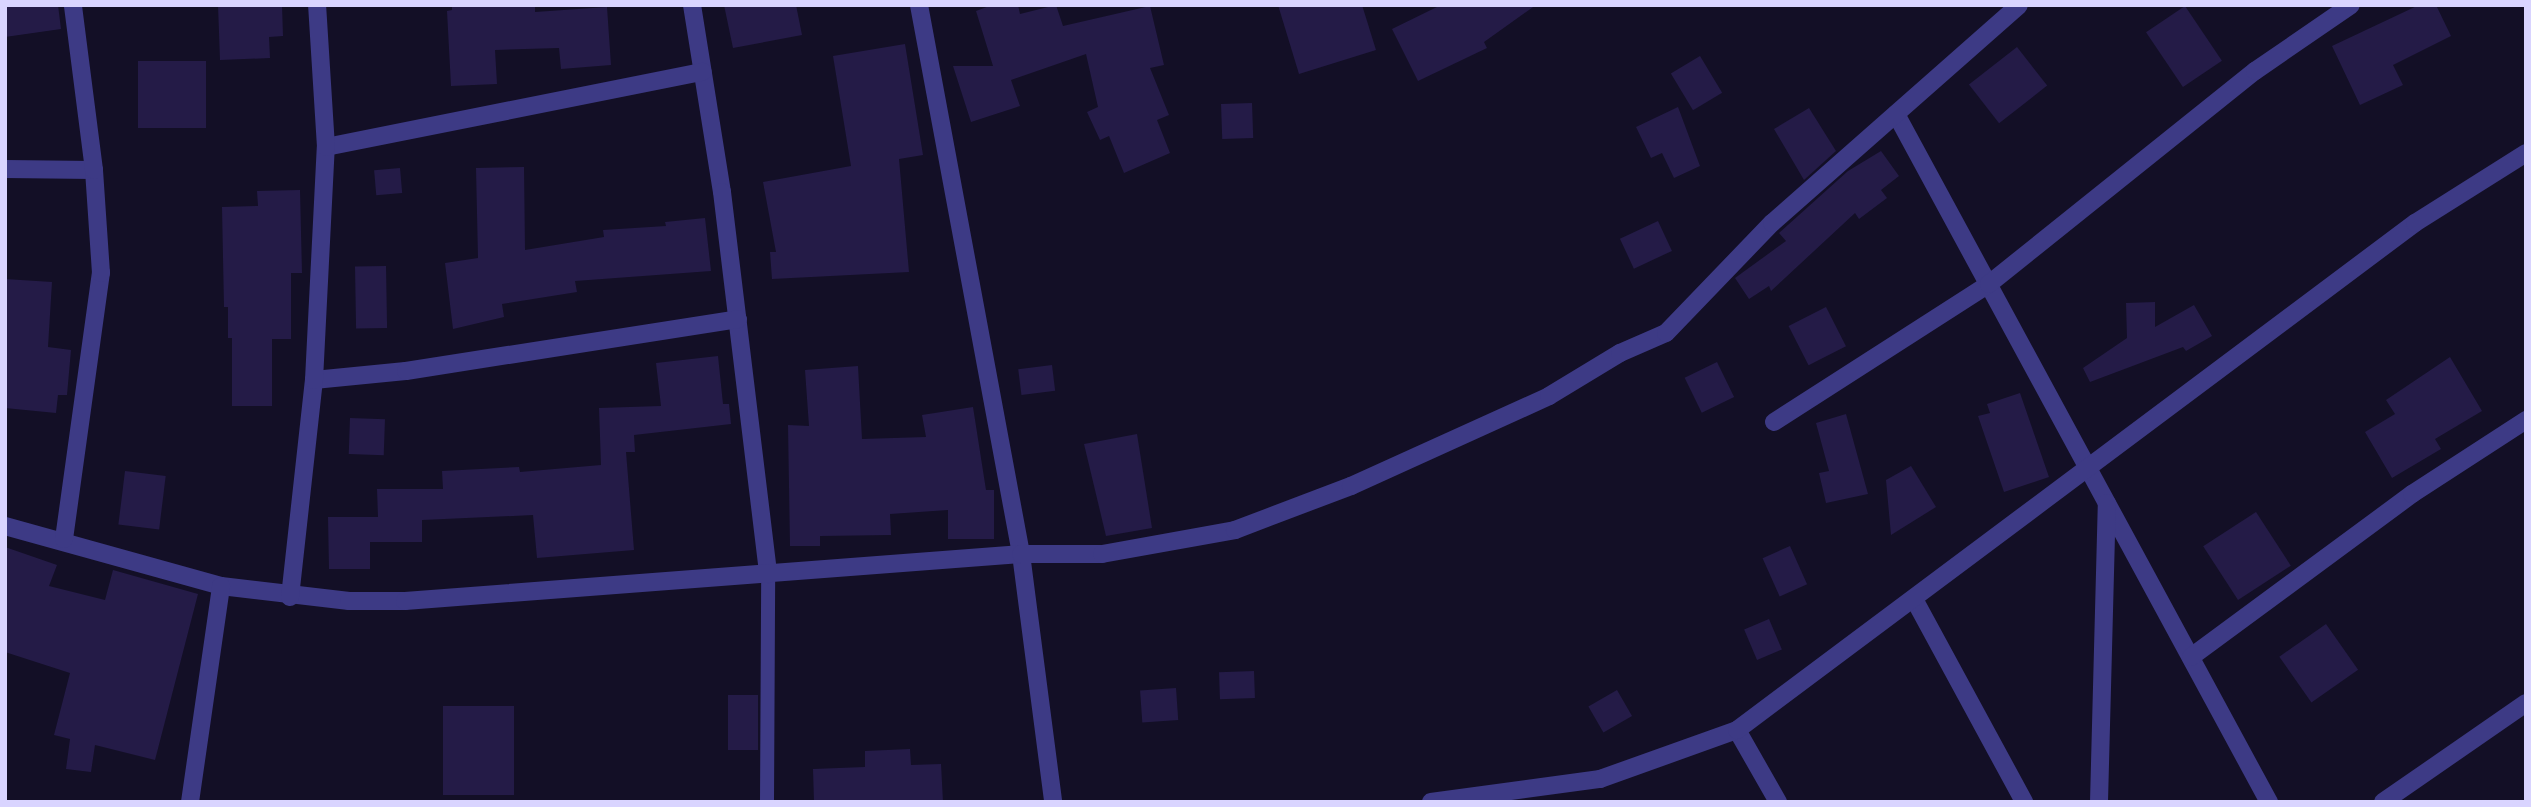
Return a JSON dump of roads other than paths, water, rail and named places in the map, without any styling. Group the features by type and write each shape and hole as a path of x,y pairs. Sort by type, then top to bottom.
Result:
{"street":[{"path":"64,539 101,273 94,170 73,5"},
{"path":"290,597 314,380 326,147 317,5"},
{"path":"692,5 738,319 768,574"},
{"path":"919,5 1021,554 1053,802"},
{"path":"5,526 64,539 222,586 290,597 405,601 1021,554 1102,554 1235,530 1351,486 1549,396 1620,353 1666,333 1772,223 2019,5"},
{"path":"1773,422 1989,284 2255,71 2351,5"},
{"path":"326,147 703,72"},
{"path":"1896,114 2269,802"},
{"path":"1431,802 1600,779 1737,730 2415,223 2526,153"},
{"path":"5,169 94,170"},
{"path":"314,380 406,371 738,319"},
{"path":"2190,657 2412,494 2526,420"},
{"path":"2099,802 2107,503"},
{"path":"190,802 222,586"},
{"path":"1914,599 2024,802"},
{"path":"2383,802 2526,703"},
{"path":"1737,730 1778,802"}],"lane":[{"path":"767,802 768,574"}]}
